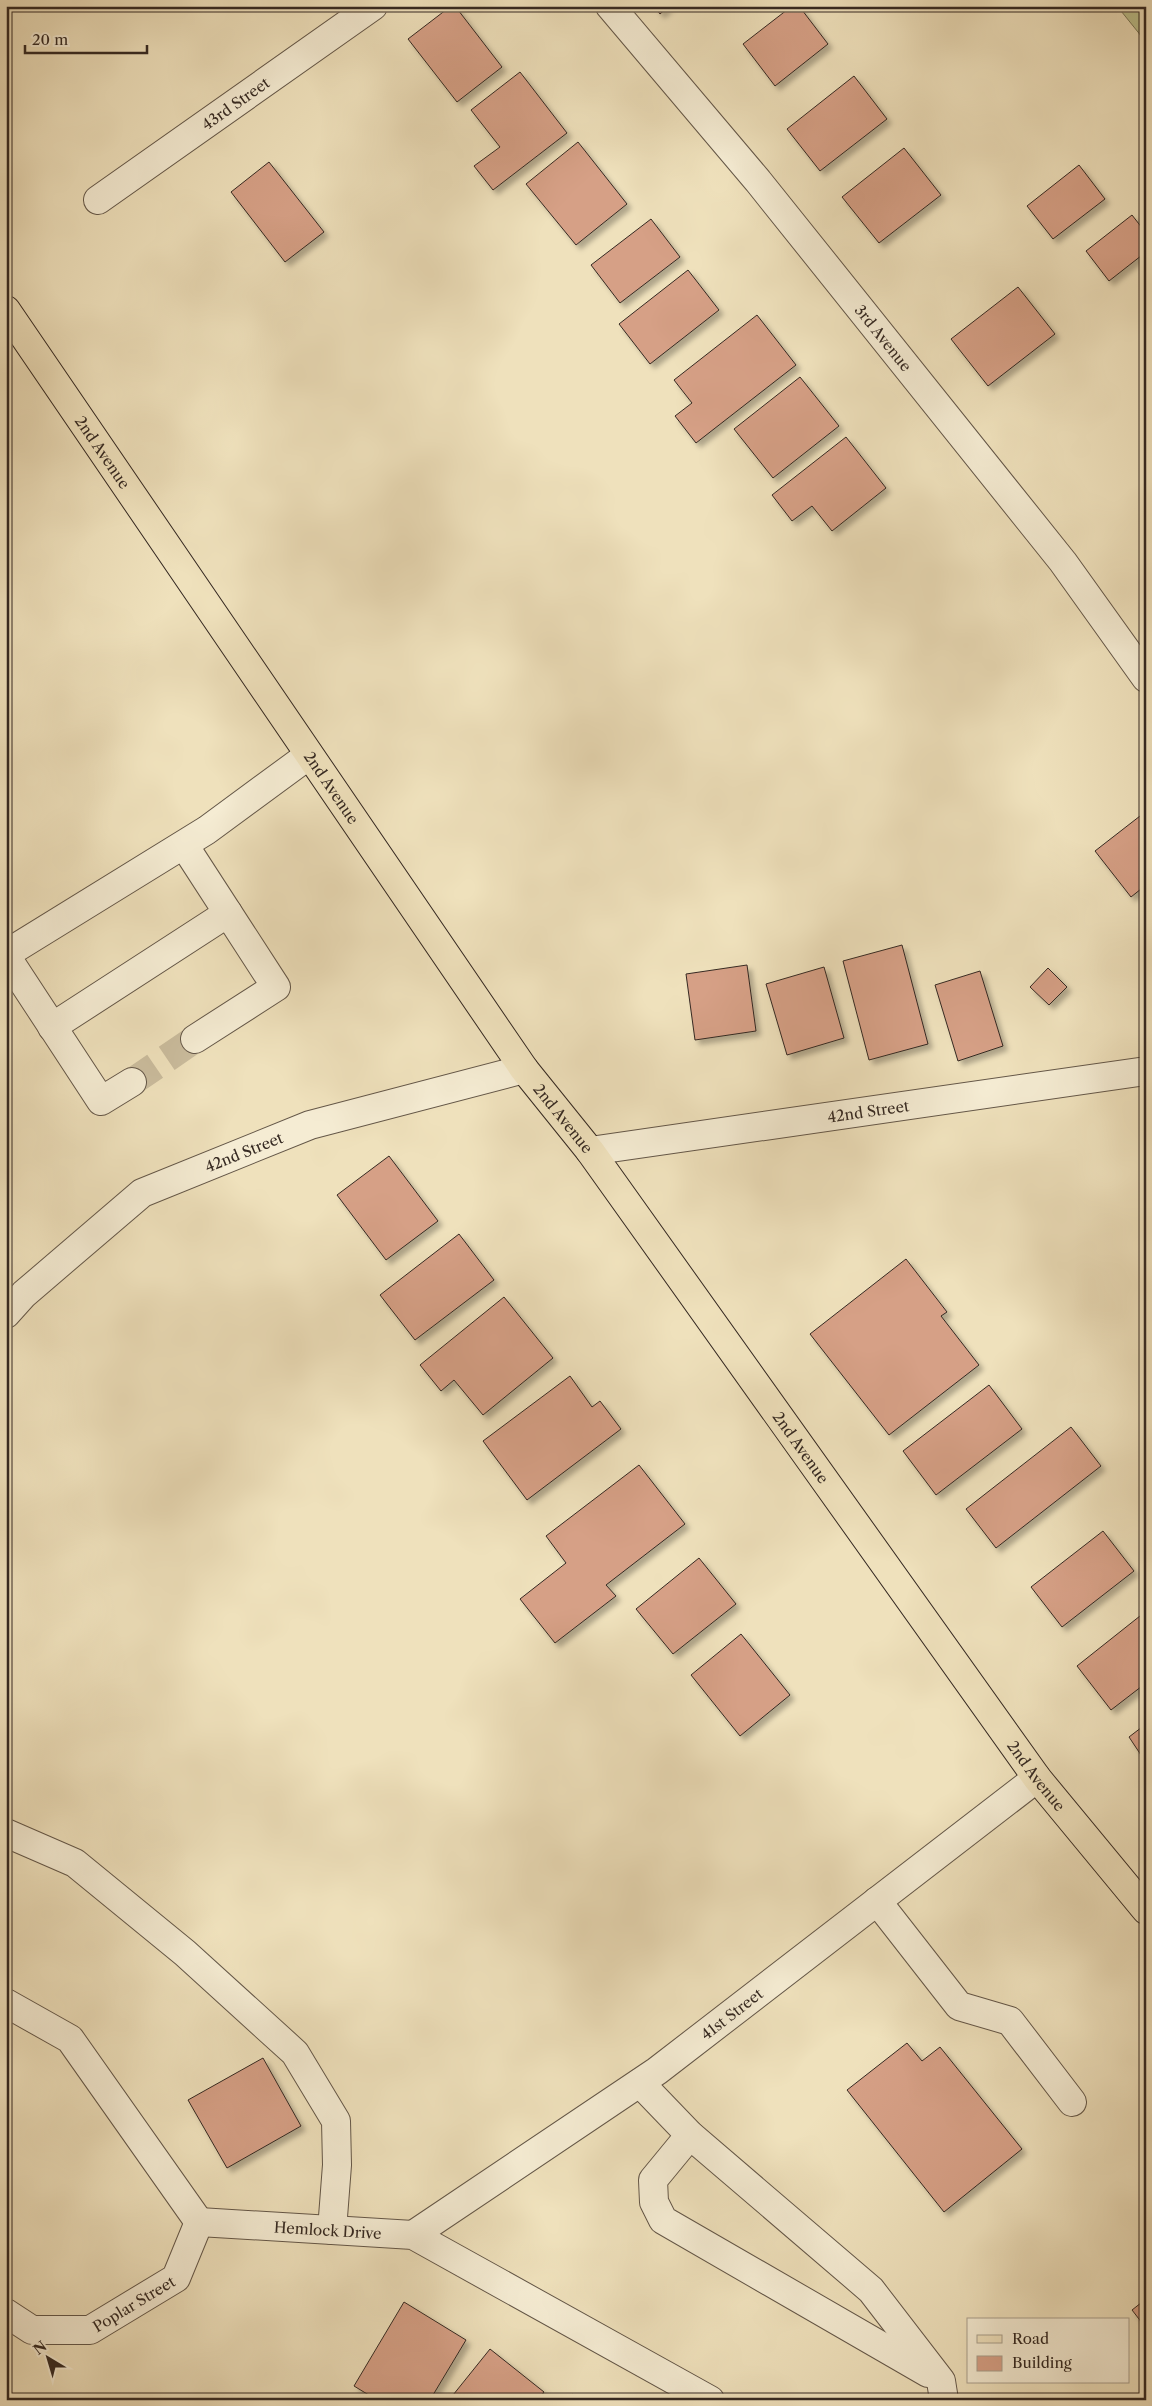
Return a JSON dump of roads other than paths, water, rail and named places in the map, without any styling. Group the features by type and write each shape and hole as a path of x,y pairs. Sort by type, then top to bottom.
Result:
{"main road":[{"name":"2nd Avenue","path":"6,310 524,1069 590,1151 1037,1778 1146,1910"}],"street":[{"name":"43rd Street","path":"98,200 373,6"},
{"name":"3rd Avenue","path":"610,6 758,181 1044,539 1146,678"},
{"path":"132,1082 101,1101 6,955 184,844 310,755"},
{"path":"184,844 276,987 195,1039"},
{"path":"52,1026 228,913"},
{"name":"42nd Street","path":"6,1314 24,1294 142,1193 310,1125 524,1069"},
{"name":"42nd Street","path":"590,1151 1146,1071"},
{"name":"41st Street","path":"413,2235 640,2083 1037,1778"},
{"path":"6,1833 75,1863 185,1953 295,2053 336,2121 338,2165 332,2230"},
{"path":"878,1901 959,2006 1010,2021 1072,2102"},
{"path":"6,2003 70,2039 198,2222"},
{"path":"640,2083 690,2135 871,2290 943,2390"},
{"path":"690,2135 653,2180 654,2202 663,2220 943,2390"},
{"name":"Hemlock Drive","path":"198,2222 413,2235 710,2400"},
{"name":"Poplar Street","path":"6,2313 32,2330 90,2330 176,2278 198,2222"}],"tunnel":[{"path":"132,1082 195,1039"}]}
